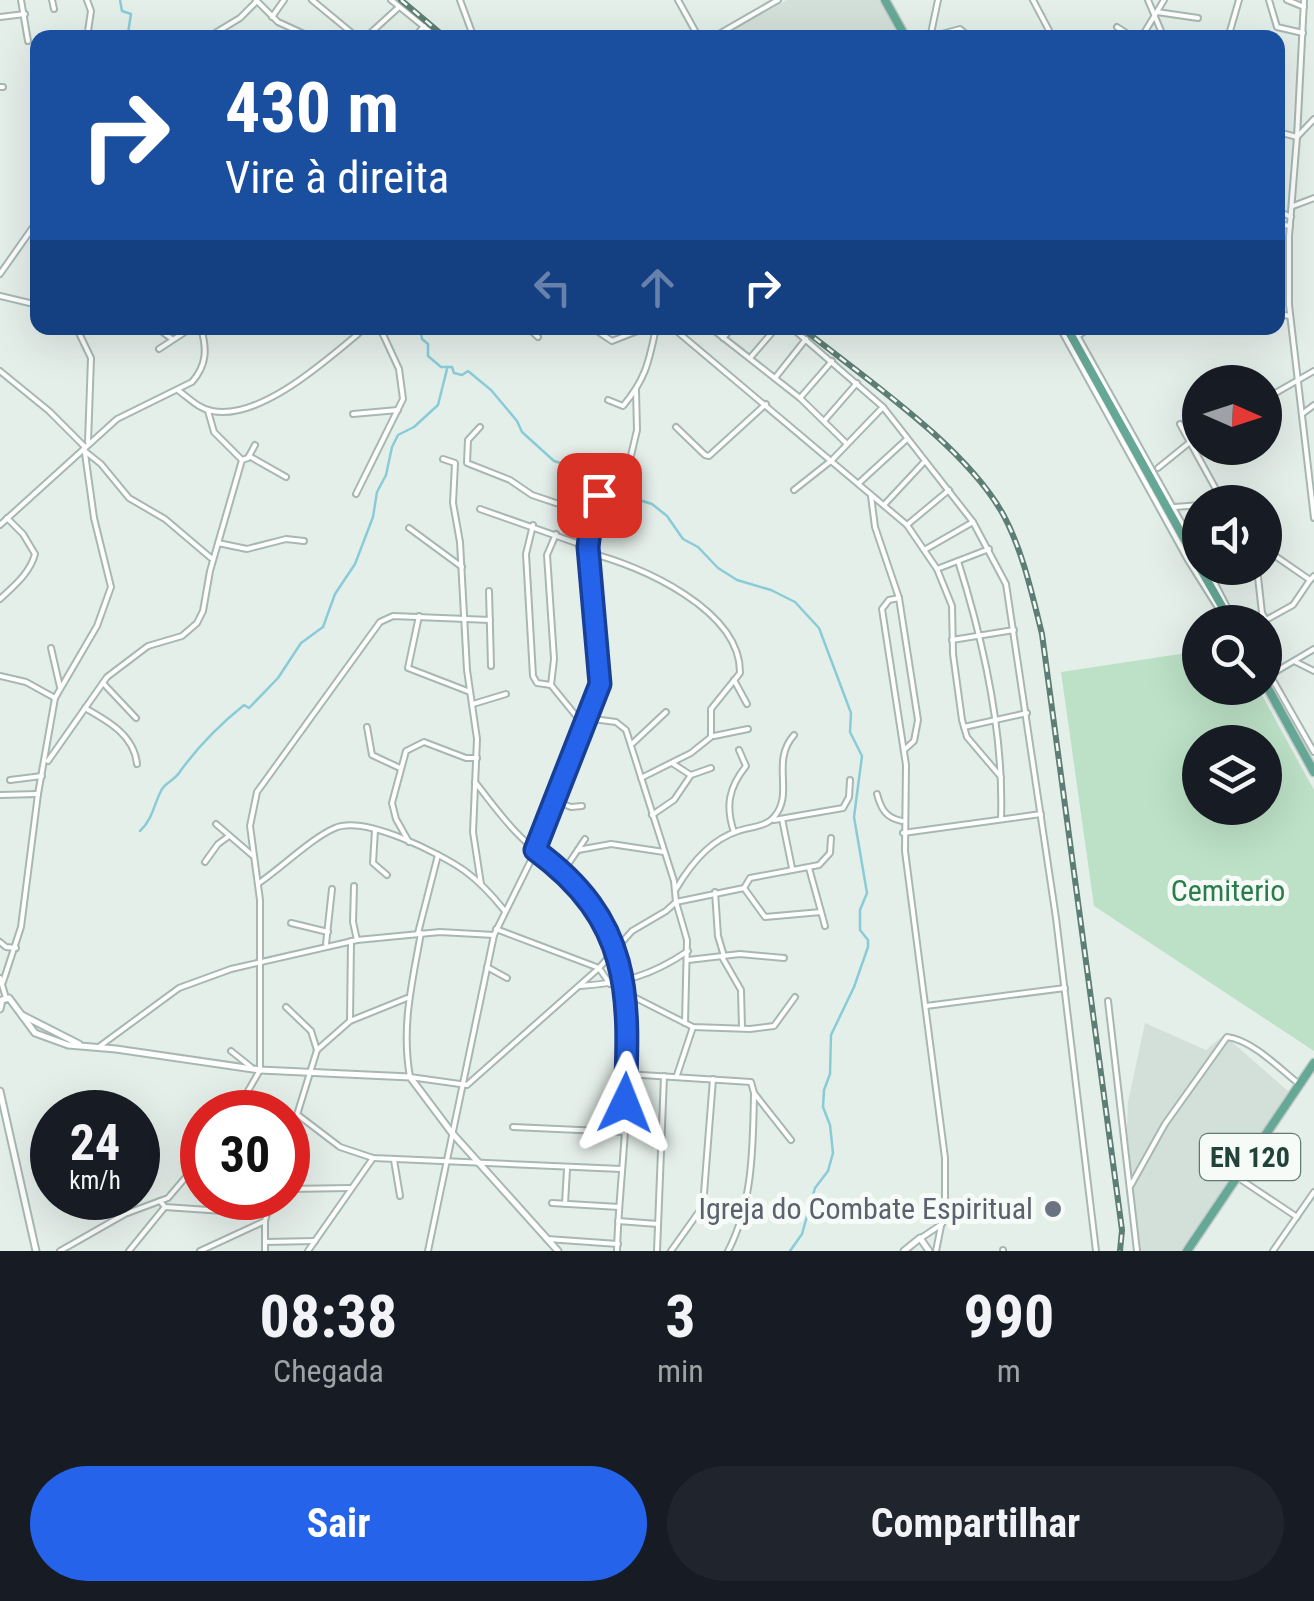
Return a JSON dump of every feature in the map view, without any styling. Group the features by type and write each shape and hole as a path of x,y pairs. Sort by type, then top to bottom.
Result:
{"main road":[{"path":"885,0 902,30"},
{"path":"1071,335 1182,532"},
{"path":"1281,705 1314,772"},
{"name":"EN 120","path":"1187,1251 1314,1063"}],"street":[{"path":"21,0 28,41"},
{"path":"52,0 54,9"},
{"path":"87,0 91,11 88,30"},
{"path":"272,17 284,0"},
{"path":"391,0 429,30"},
{"path":"460,0 471,30"},
{"path":"678,0 695,30"},
{"path":"726,30 778,0"},
{"path":"932,30 938,0"},
{"path":"1033,0 1049,30"},
{"path":"1148,0 1161,30"},
{"path":"1230,30 1239,0"},
{"path":"1268,0 1276,26 1304,33"},
{"path":"1287,0 1304,3 1290,226 1290,316 1314,518"},
{"path":"220,30 240,18 257,1 293,30"},
{"path":"316,1 351,30"},
{"path":"1144,30 1162,2"},
{"path":"371,30 399,7"},
{"path":"1156,13 1198,18"},
{"path":"0,16 25,14"},
{"path":"421,30 424,26"},
{"path":"1117,28 1121,30"},
{"path":"1297,137 1314,119"},
{"path":"1285,133 1297,137"},
{"path":"1292,206 1314,198"},
{"path":"1285,214 1291,217"},
{"path":"1285,225 1290,226"},
{"path":"0,274 30,233"},
{"path":"0,264 6,266"},
{"path":"0,296 30,304"},
{"path":"1285,315 1290,316"},
{"path":"80,335 91,358 86,447 94,518 111,587 97,626 56,698 38,794 24,908 16,948 2,980 6,998 36,1033 68,1045 256,1070 410,1077 462,1086 472,1082 599,968 632,931 676,902 744,888"},
{"path":"166,335 172,339"},
{"path":"159,349 179,335"},
{"path":"0,525 118,418 179,391 201,372 206,355 203,335"},
{"path":"179,391 208,411 240,410 273,396 356,335"},
{"path":"356,494 403,399 402,380 383,335"},
{"path":"600,335 612,341 627,335"},
{"path":"608,400 624,406 636,390 649,368 655,335"},
{"path":"682,335 907,525 926,550 952,606 952,640 964,726 980,754 1001,778"},
{"path":"719,335 800,398 847,444"},
{"path":"723,338 726,335"},
{"path":"750,358 770,335"},
{"path":"800,335 883,407 972,522 1006,584 1065,988 1096,1251"},
{"path":"1071,335 1198,577 1219,605"},
{"path":"1078,336 1182,523"},
{"path":"775,378 806,340"},
{"path":"800,398 832,361"},
{"path":"0,371 86,447 129,498 165,519 213,560"},
{"path":"1282,390 1314,372"},
{"path":"824,421 857,383"},
{"path":"625,481 637,430 636,390"},
{"path":"676,428 705,456 710,456 766,404"},
{"path":"1302,415 1314,405"},
{"path":"794,490 832,460 883,407"},
{"path":"353,414 398,410"},
{"path":"208,411 214,432 242,460"},
{"path":"1180,424 1182,428"},
{"path":"467,462 468,440 480,427"},
{"path":"858,484 907,439"},
{"path":"46,763 103,683 148,646 190,632 203,611 213,560 242,460 256,445"},
{"path":"1158,468 1182,449"},
{"path":"249,456 286,477"},
{"path":"443,459 456,465 467,462 510,480 532,495 592,515"},
{"path":"883,506 926,461"},
{"path":"456,465 453,495 477,758 473,832 482,884"},
{"path":"907,525 948,490"},
{"path":"428,1251 496,928 535,850 600,684 589,550 592,515 599,495"},
{"path":"870,496 875,528 899,598 918,720 914,741 903,750"},
{"path":"1173,507 1182,506"},
{"path":"480,509 534,525 625,562 707,611 738,654 741,669 711,709 711,737"},
{"path":"0,599 21,580 35,554 8,518"},
{"path":"926,550 972,522"},
{"path":"534,525 526,554 532,676 538,683 551,685"},
{"path":"410,528 462,567"},
{"path":"556,534 547,555 554,658 551,685 572,713 588,720 620,723 632,744 686,933 685,1024"},
{"path":"218,543 247,549 286,539 304,541"},
{"path":"937,569 989,549"},
{"path":"1259,585 1266,620 1293,606 1312,578 1282,559"},
{"path":"958,561 981,637 1001,778 1001,819"},
{"path":"489,591 491,666"},
{"path":"899,598 889,600 882,609 903,750 904,833 945,1158 942,1224 932,1251 920,1238"},
{"path":"246,1090 256,1070 262,1020 259,883 252,855 252,805 267,776 380,622 394,616 490,620"},
{"path":"419,616 408,668 470,692"},
{"path":"952,640 1014,630"},
{"path":"51,648 60,690"},
{"path":"1282,669 1314,650"},
{"path":"1294,661 1314,671"},
{"path":"0,676 26,682 56,698"},
{"path":"734,680 747,704"},
{"path":"103,683 136,718"},
{"path":"471,705 506,694"},
{"path":"1282,701 1314,752"},
{"path":"84,708 127,737 137,764"},
{"path":"632,744 666,712"},
{"path":"964,726 1027,713"},
{"path":"368,727 372,754 400,768"},
{"path":"640,778 672,763 711,737 748,730"},
{"path":"772,820 781,802 782,755 794,735"},
{"path":"409,842 393,811 406,751 424,742 466,758 477,758"},
{"path":"734,832 726,811 736,778 746,766 739,750"},
{"path":"672,763 690,774"},
{"path":"652,815 674,800 690,774 710,768"},
{"path":"10,780 42,776"},
{"path":"675,892 708,846 734,832 772,820 843,808 850,780"},
{"path":"475,782 516,832 563,872 601,918 614,949 626,993 618,1251"},
{"path":"0,795 38,794"},
{"path":"876,794 888,816 904,821"},
{"path":"555,801 582,806"},
{"path":"904,833 1041,814"},
{"path":"782,819 792,870"},
{"path":"216,824 252,855"},
{"path":"259,883 334,828 345,826 375,830 438,856 482,884 504,910"},
{"path":"375,830 373,863 386,875"},
{"path":"205,862 228,836"},
{"path":"744,888 750,878 809,868 826,859 831,838"},
{"path":"563,872 585,840"},
{"path":"578,850 611,844 664,852"},
{"path":"438,856 408,998 404,1046 410,1077 452,1133 558,1251"},
{"path":"809,868 825,926"},
{"path":"350,1021 354,886"},
{"path":"744,888 765,918 821,912"},
{"path":"326,946 332,889"},
{"path":"715,892 723,956 741,990 742,1029"},
{"path":"291,923 328,932"},
{"path":"496,928 599,968 610,984"},
{"path":"98,1047 179,988 198,979 354,940 419,934 494,935"},
{"path":"0,942 16,948"},
{"path":"579,986 624,983 688,952"},
{"path":"688,960 740,954 784,958"},
{"path":"488,967 507,978"},
{"path":"926,1006 1065,988"},
{"path":"626,993 693,1028 742,1029 774,1026 795,996"},
{"path":"6,998 1,1008 12,1005"},
{"path":"304,1090 317,1050 350,1021 408,998"},
{"path":"1108,1001 1137,1251"},
{"path":"286,1007 311,1030 317,1050"},
{"path":"20,1014 82,1046"},
{"path":"676,1077 693,1028"},
{"path":"1131,1185 1164,1124 1227,1037 1234,1037 1299,1084"},
{"path":"232,1051 256,1070"},
{"path":"626,1074 751,1082 754,1093 750,1176 728,1251"},
{"path":"657,1251 664,1076"},
{"path":"671,1251 703,1206 713,1079"},
{"path":"0,1090 36,1251"},
{"path":"754,1093 790,1140"},
{"path":"310,1124 340,1146 373,1158 622,1169"},
{"path":"512,1126 624,1132"},
{"path":"308,1251 373,1158"},
{"path":"394,1160 400,1196"},
{"path":"565,1204 567,1166"},
{"path":"1237,1176 1297,1217"},
{"path":"180,1188 160,1201 165,1207 180,1208"},
{"path":"310,1189 350,1188"},
{"path":"1273,1251 1314,1192"},
{"path":"552,1203 619,1207"},
{"path":"703,1206 740,1219"},
{"path":"129,1251 165,1207"},
{"path":"60,1251 114,1220"},
{"path":"200,1251 266,1221 265,1251"},
{"path":"618,1221 658,1224"},
{"path":"904,1251 942,1224"},
{"path":"547,1239 618,1244"},
{"path":"265,1242 315,1241"},
{"path":"913,1244 918,1251"}],"shaded area":[{"path":"787,0 879,0 896,30 732,30"},
{"path":"1145,1023 1206,1050 1224,1035 1289,1092 1181,1251 1140,1251 1127,1129 1128,1102"}],"green space":[{"name":"Cemiterio","path":"1182,654 1182,705 1267,705 1278,725 1182,725 1182,825 1282,825 1282,732 1314,790 1314,1051 1094,906 1061,672"}],"waterway":[{"path":"120,0 122,11 131,14 128,30"},
{"path":"421,335 428,344 428,356 441,367 452,367 454,373 462,375 468,371 491,390 522,432 554,461 580,469 592,483 652,504 667,516 683,539 698,547 718,568 737,580 795,602 819,628 851,713 850,732 862,756 854,817 867,893 860,910 860,930 868,947 831,1035 830,1074 823,1107 830,1125 833,1153 828,1171 815,1188 802,1234 790,1251"},
{"path":"140,831 162,789 201,745 244,705 249,708 278,678 301,643 323,627 335,594 355,564 392,447 398,435 414,427 438,405 447,369"}],"railway":[{"path":"401,0 437,30"},
{"path":"811,335 912,414 965,464 1004,516 1022,559 1042,634 1122,1230 1120,1251"}],"place":[{"name":"Igreja do Combate Espiritual","path":"1053,1209"}],"route":[{"path":"599,495 588,547 600,684 535,850 584,894 609,934 628,1009 625,1103"}]}
